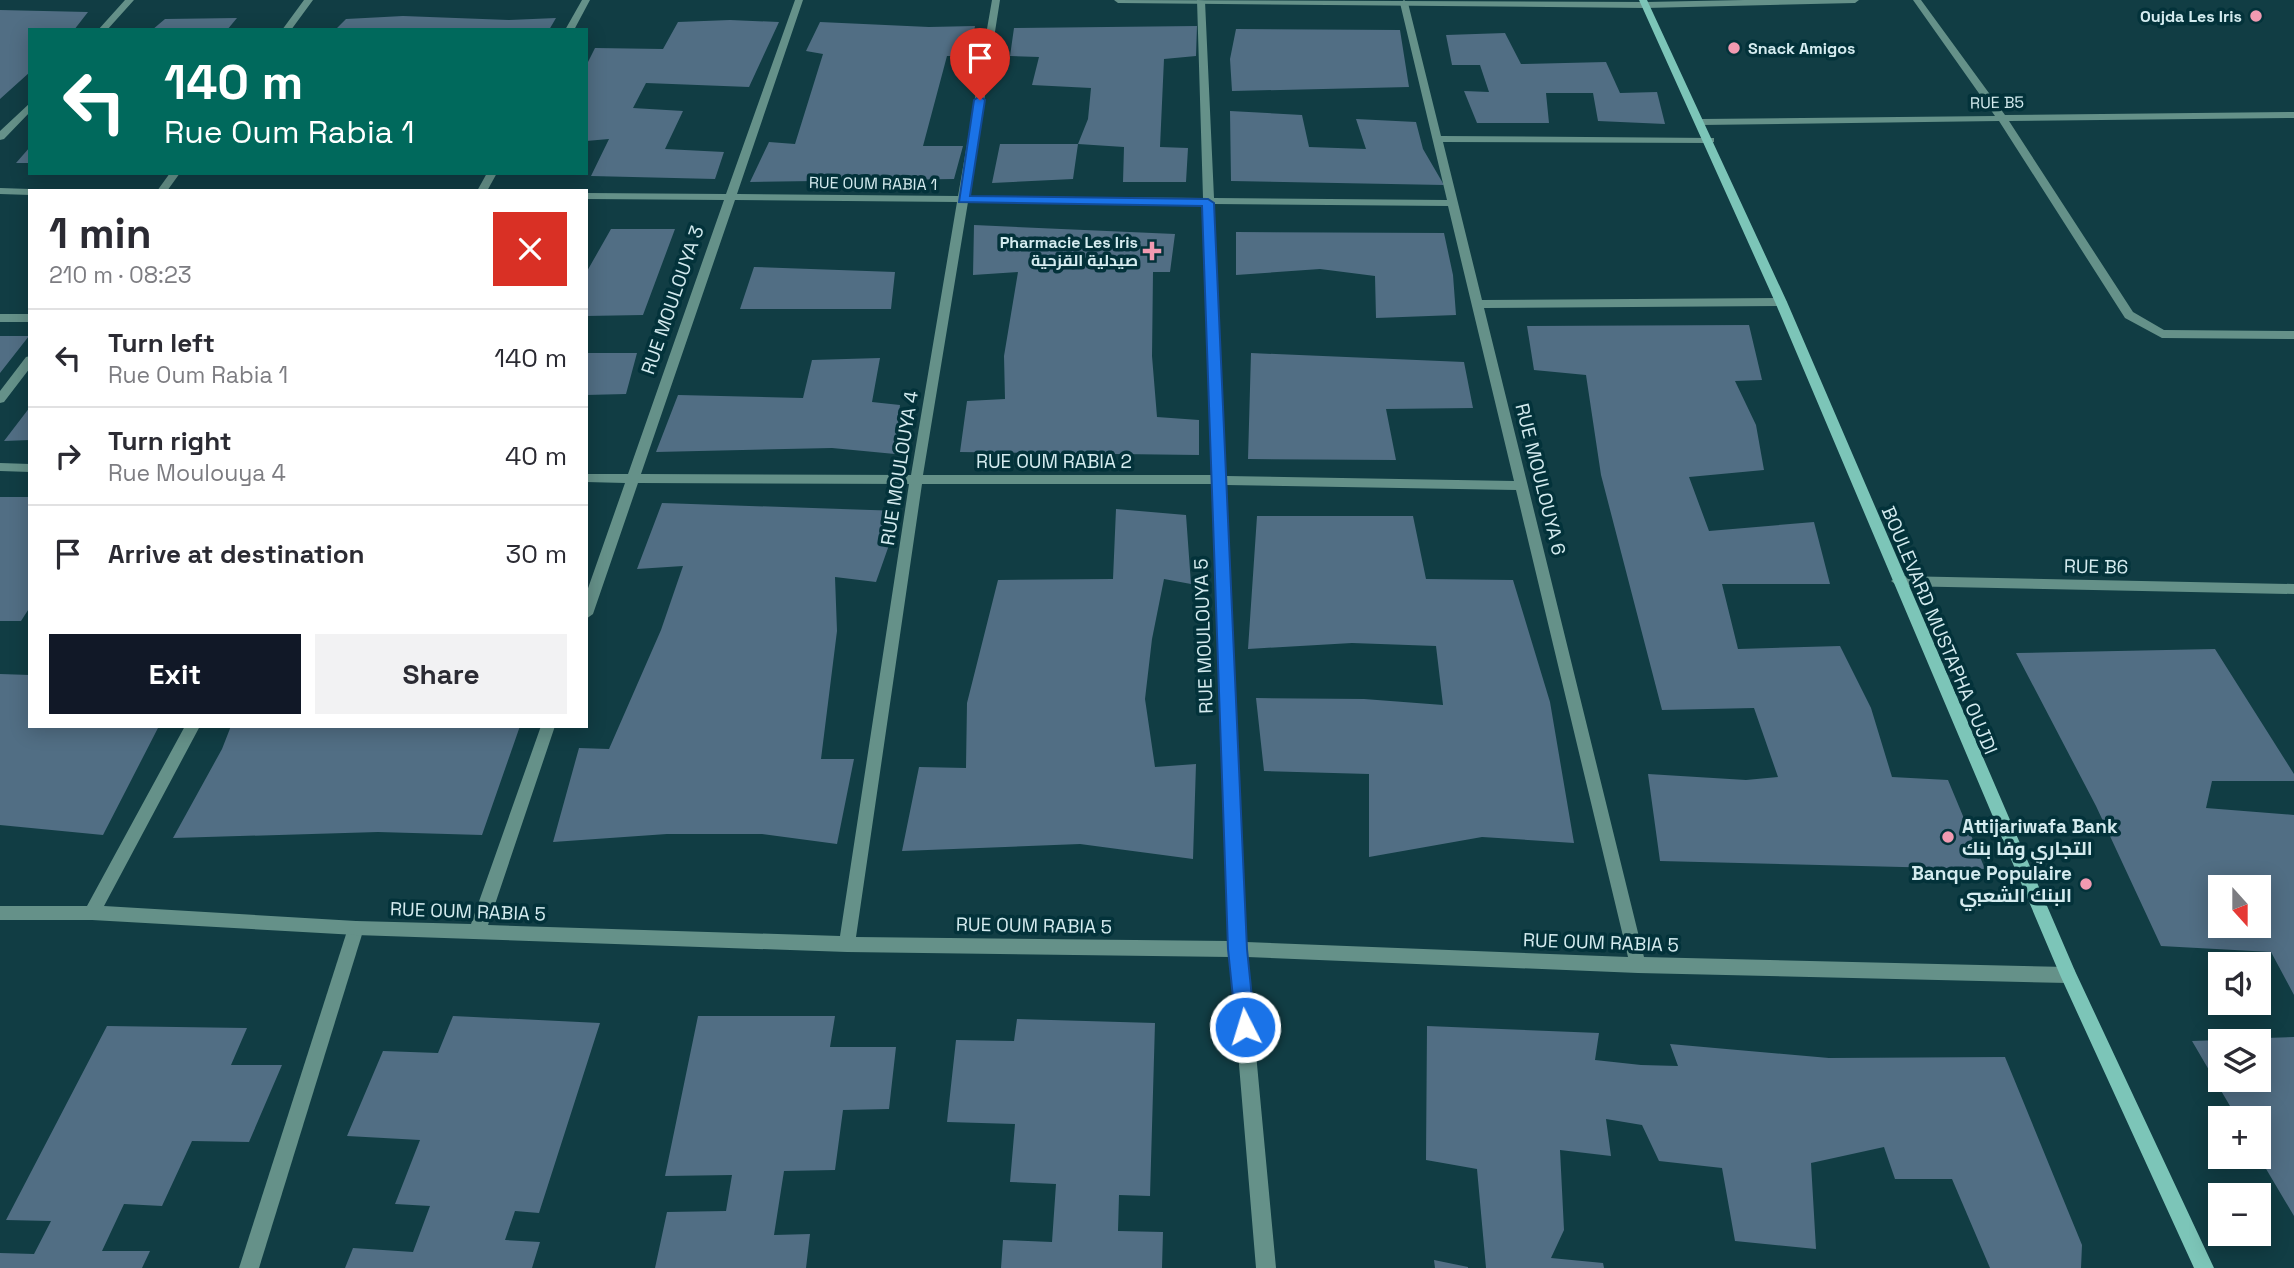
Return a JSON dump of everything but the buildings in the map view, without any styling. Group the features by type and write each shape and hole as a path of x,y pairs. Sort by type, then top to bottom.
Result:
{"main road":[{"name":"BOULEVARD MUSTAPHA OUJDI","path":"1644,3 1710,140 1781,302 2068,975 2204,1268"}],"street":[{"path":"104,28 130,0"},
{"path":"288,28 309,0"},
{"path":"570,28 586,0"},
{"name":"RUE MOULOUYA 3","path":"588,608 799,0"},
{"name":"RUE MOULOUYA 4","path":"846,944 916,481 996,0"},
{"path":"1118,0 1404,3 1855,0"},
{"path":"1917,0 2003,118 2129,315 2162,334 2294,335"},
{"name":"RUE MOULOUYA 5","path":"1201,1 1217,480 1238,949 1266,1268"},
{"name":"RUE MOULOUYA 6","path":"1404,3 1638,965"},
{"path":"0,137 28,108"},
{"name":"RUE B5","path":"1701,122 2294,115"},
{"path":"1437,139 1710,140"},
{"path":"0,191 28,192"},
{"name":"RUE OUM RABIA 1","path":"588,196 1454,203"},
{"path":"1478,304 1781,302"},
{"path":"0,318 28,318"},
{"path":"0,398 28,363"},
{"path":"0,467 28,468"},
{"name":"RUE OUM RABIA 2","path":"588,478 1217,480 1522,486"},
{"name":"RUE B6","path":"1898,581 2294,589"},
{"path":"92,913 192,728"},
{"path":"477,932 547,728"},
{"name":"RUE OUM RABIA 5","path":"0,913 92,913 356,928 846,944 1238,949 1638,965 2068,975"},
{"path":"249,1268 356,928"}],"place":[{"name":"Oujda Les Iris","path":"2256,16"},
{"name":"Snack Amigos","path":"1734,48"},
{"name":"Pharmacie Les Iris صيدلية القزحية","path":"1152,251"},
{"name":"Attijariwafa Bank التجاري وفا بنك","path":"1948,837"},
{"name":"Banque Populaire البنك الشعبي","path":"2086,884"}],"route":[{"path":"980,100 963,199 1208,203 1217,480 1238,949 1245,1027"}]}
